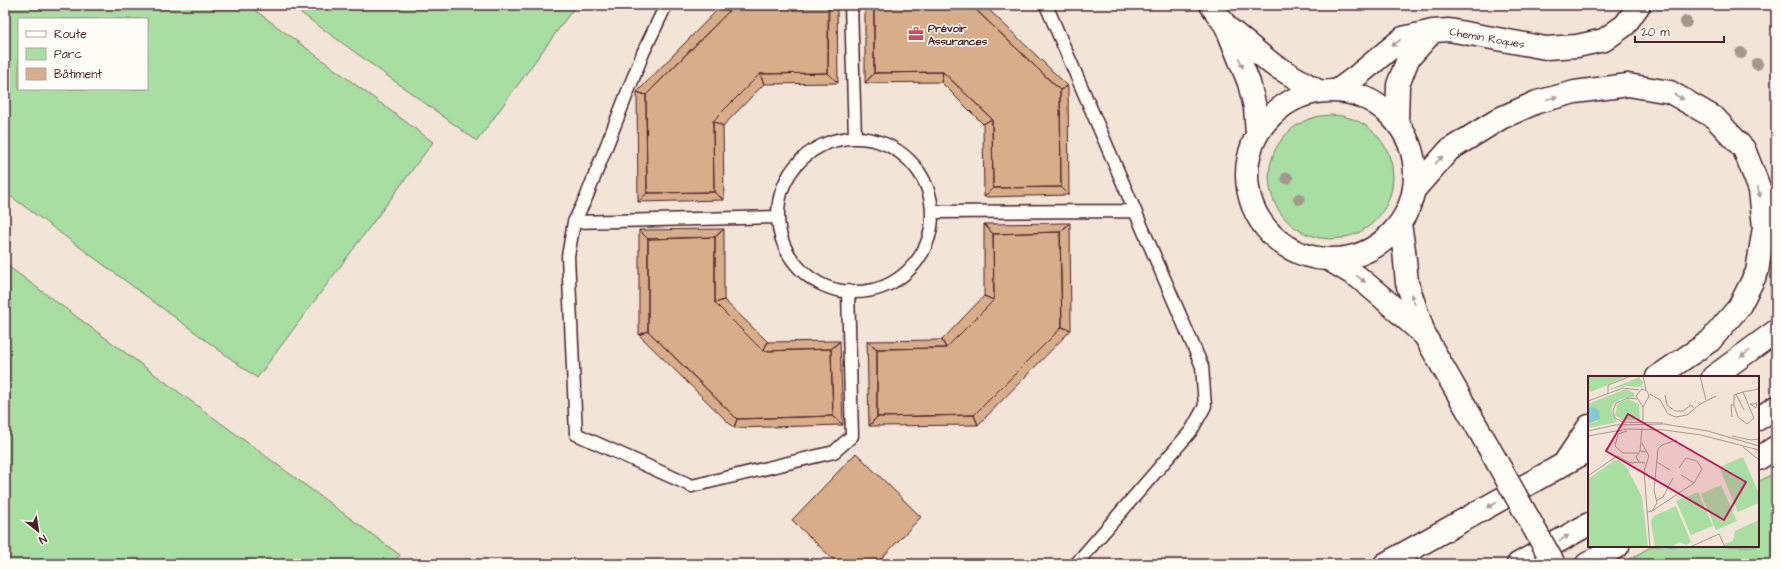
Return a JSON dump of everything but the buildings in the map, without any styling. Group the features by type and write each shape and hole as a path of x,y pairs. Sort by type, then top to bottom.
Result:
{"main road":[{"path":"1211,5 1226,26 1249,83 1255,107 1257,134"},
{"name":"Chemin Roques","path":"1328,90 1357,76 1403,38 1433,31 1449,30 1546,48 1577,46 1604,40 1625,25 1639,5"},
{"path":"1226,26 1272,64 1328,90 1360,95 1380,105 1397,121 1407,137 1414,154 1416,172 1414,190 1410,204 1400,224 1386,239 1368,250 1348,257 1328,259 1307,256 1287,247 1270,233 1257,215 1248,192 1247,175 1248,157 1257,134 1272,114 1293,99 1328,90"},
{"path":"1397,121 1398,85 1408,59 1433,31"},
{"path":"1414,190 1450,150 1501,118 1537,102 1575,92 1628,85 1670,92 1715,118 1744,149 1760,190 1764,227 1757,272 1739,307 1710,341 1658,376"},
{"path":"1400,224 1407,282 1425,336 1554,564"},
{"path":"1328,259 1358,277 1425,336"},
{"path":"1714,376 1776,331"},
{"path":"1759,418 1776,407"},
{"path":"1563,465 1588,428"},
{"path":"1759,458 1776,447"},
{"path":"1385,564 1588,451"},
{"path":"1518,564 1588,525"},
{"path":"1587,564 1616,547"}],"lane":[{"path":"666,5 643,53 586,198 574,222 568,256 576,434 692,486 834,452 852,436 848,291"},
{"path":"851,5 855,138"},
{"path":"1046,5 1202,366 1205,406 1191,431 1076,564"},
{"path":"855,138 866,138 891,146 913,162 927,185 933,212 930,236 920,258 903,276 882,288 858,292 834,290 812,279 794,263 782,242 777,217 781,191 794,167 813,149 839,139 855,138"},
{"path":"933,212 1135,211"},
{"path":"574,222 777,217"}],"green space":[{"path":"5,5 248,5 433,142 257,378 5,192"},
{"path":"290,5 576,5 477,141"},
{"path":"1337,115 1355,119 1366,125 1379,137 1389,153 1393,177 1389,201 1383,212 1371,225 1349,237 1325,239 1307,235 1296,229 1283,217 1271,195 1269,171 1273,153 1279,142 1291,129 1313,117"},
{"path":"5,264 400,555 393,564 5,564"},
{"path":"1776,472 1776,564 1621,564 1650,547 1759,547 1759,481"}],"place":[{"name":"Prévoir Assurances","path":"916,34"}]}
